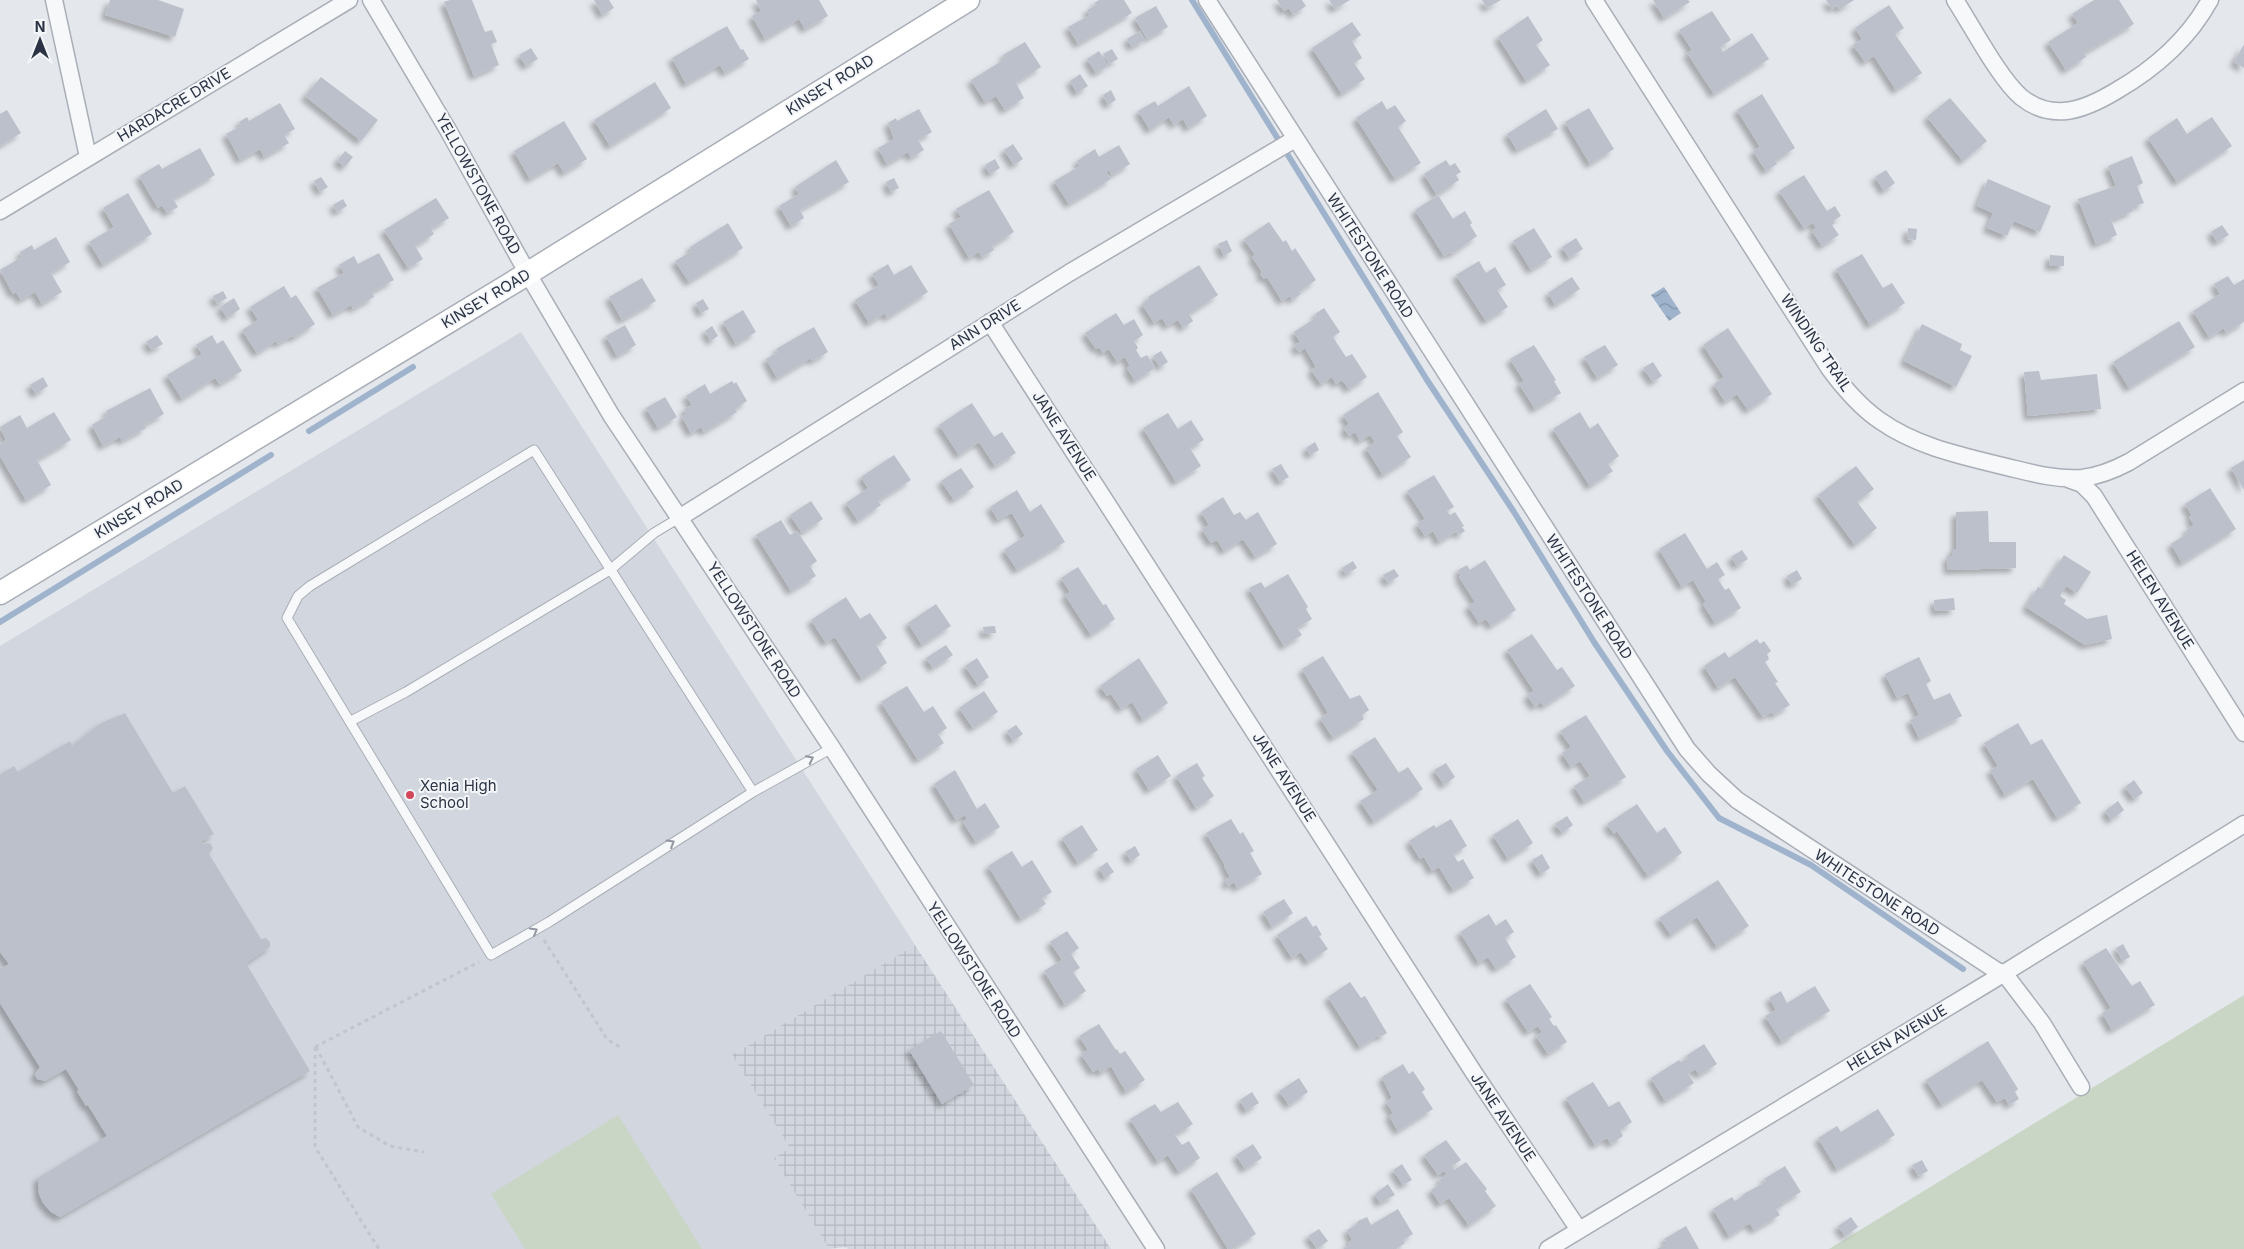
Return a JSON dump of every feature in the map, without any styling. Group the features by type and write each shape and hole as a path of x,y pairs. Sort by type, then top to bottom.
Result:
{"street":[{"path":"54,0 88,157"},
{"name":"HARDACRE DRIVE","path":"0,211 349,0"},
{"name":"YELLOWSTONE ROAD","path":"371,0 448,130 518,279 612,415 832,748 1156,1249"},
{"name":"KINSEY ROAD","path":"0,593 518,279 968,0"},
{"name":"WHITESTONE ROAD","path":"1207,0 1687,748 1708,774 1737,800 1860,883 1997,971 2004,973 2042,1023 2081,1087"},
{"name":"WINDING TRAIL","path":"1594,0 1829,368 1859,403 1878,419 1921,444 2045,476 2084,478 2114,470 2244,391"},
{"path":"1955,0 2009,84 2022,98 2039,107 2057,111 2086,107 2138,79 2162,61 2183,40 2210,0"},
{"name":"ANN DRIVE","path":"679,518 990,322 1156,220 1295,139"},
{"name":"JANE AVENUE","path":"990,322 1474,1073 1579,1230"},
{"name":"HELEN AVENUE","path":"2065,478 2082,484 2094,496 2244,733"},
{"name":"HELEN AVENUE","path":"1548,1249 2004,973 2244,824"}],"lane":[{"path":"753,792 534,450 310,586 298,596 287,618 491,955 537,929 753,792 832,748"},
{"path":"351,721 406,692 610,570 654,533 679,518"}],"path":[{"path":"537,929 607,1038 624,1049"},
{"path":"315,1047 491,955"},
{"path":"315,1047 358,1127 390,1146 424,1152"},
{"path":"315,1047 315,1147 379,1249"}],"shaded area":[{"name":"Xenia High School","path":"521,332 915,945 732,1055 791,1149 775,1158 829,1249 0,1249 0,646"},
{"path":"915,945 1111,1249 848,1249 846,1247 829,1249 774,1158 790,1148 732,1055"}],"green space":[{"path":"2244,995 2244,1249 1829,1249"},
{"path":"618,1115 702,1249 525,1249 491,1194"}],"water":[{"path":"1664,287 1681,313 1669,321 1651,295"}],"building":[{"path":"110,0 158,0 184,9 175,37 105,15"},
{"path":"450,0 472,0 485,32 492,30 497,42 491,44 499,65 474,76 444,2"},
{"path":"594,0 609,0 614,8 602,15"},
{"path":"756,0 819,0 828,16 805,29 799,19 765,39 752,16 761,11"},
{"path":"1099,0 1124,0 1132,13 1078,44 1068,27 1090,15 1087,10 1096,5 1094,3"},
{"path":"1277,0 1302,0 1306,6 1293,15 1289,8 1284,11"},
{"path":"1329,0 1350,0 1335,9"},
{"path":"1482,0 1501,0 1487,8"},
{"path":"1653,0 1688,0 1690,2 1664,18"},
{"path":"1826,0 1854,0 1840,9 1837,5 1832,9"},
{"path":"2094,0 2119,0 2134,24 2084,53 2086,57 2066,70 2048,42 2078,23 2072,14"},
{"path":"1889,5 1904,28 1895,34 1922,73 1896,90 1874,56 1865,62 1853,45 1862,39 1855,28"},
{"path":"1156,6 1168,27 1147,39 1135,18"},
{"path":"1712,11 1731,40 1720,47 1723,52 1752,33 1769,59 1714,94 1687,53 1692,50 1679,30"},
{"path":"1528,16 1543,40 1536,45 1550,65 1526,81 1498,37"},
{"path":"1352,22 1361,35 1352,41 1362,58 1354,63 1365,79 1342,94 1312,48"},
{"path":"727,26 741,50 743,49 749,59 725,73 720,65 686,84 672,58"},
{"path":"1140,31 1145,40 1132,47 1127,39"},
{"path":"1025,42 1041,67 1016,83 1024,98 1005,110 996,96 985,102 971,80 1005,59 1003,55"},
{"path":"2244,44 2244,68 2234,62"},
{"path":"531,48 538,59 526,66 519,55"},
{"path":"1112,49 1118,59 1109,64 1103,54"},
{"path":"1099,51 1108,66 1096,73 1087,59"},
{"path":"1080,74 1088,86 1077,93 1070,81"},
{"path":"321,77 378,120 361,141 305,96"},
{"path":"655,82 671,108 610,146 594,120"},
{"path":"1189,86 1207,116 1188,128 1183,119 1174,125 1169,117 1150,130 1138,111 1155,101 1158,106"},
{"path":"1111,90 1116,100 1108,105 1103,95"},
{"path":"1762,94 1795,148 1775,161 1777,164 1766,171 1753,151 1760,147 1737,110"},
{"path":"1950,98 1987,141 1963,161 1927,117"},
{"path":"1382,101 1387,110 1395,105 1406,121 1398,127 1421,163 1395,179 1356,118"},
{"path":"280,103 295,129 284,135 289,143 264,157 260,149 240,160 226,134 241,126 239,122 247,117 249,121"},
{"path":"1589,108 1614,149 1590,164 1565,122"},
{"path":"919,109 932,132 918,140 924,150 911,158 908,152 887,164 878,148 894,139 888,123 896,118 897,121"},
{"path":"1546,109 1558,129 1517,150 1507,134"},
{"path":"7,110 21,133 0,146 0,114"},
{"path":"2212,117 2232,146 2177,182 2148,138 2177,118 2187,134"},
{"path":"564,121 587,159 564,173 558,163 530,179 514,151"},
{"path":"1013,144 1023,159 1014,165 1004,150"},
{"path":"1119,145 1130,164 1112,175 1109,170 1106,172 1111,179 1069,204 1054,181 1080,166 1077,161 1095,149 1099,157"},
{"path":"200,148 215,175 173,199 178,207 167,213 162,205 158,208 139,176 159,164 162,169"},
{"path":"345,151 353,157 345,167 337,161"},
{"path":"2132,156 2143,183 2137,186 2144,203 2132,207 2133,211 2111,220 2117,235 2096,244 2078,199 2116,186 2108,166"},
{"path":"995,159 1000,168 990,174 985,165"},
{"path":"836,160 849,182 800,210 804,218 791,226 779,206 799,194 795,187"},
{"path":"1446,160 1450,166 1455,163 1461,172 1456,175 1459,180 1437,195 1424,174"},
{"path":"1886,170 1895,183 1884,191 1875,177"},
{"path":"1804,175 1827,211 1835,206 1841,216 1833,221 1835,223 1832,225 1839,235 1822,246 1812,231 1816,228 1813,223 1804,228 1779,191"},
{"path":"321,177 328,187 320,192 314,181"},
{"path":"894,178 899,188 891,192 886,182"},
{"path":"1988,179 2051,206 2040,232 2014,221 2007,236 1987,228 1993,213 1977,206"},
{"path":"989,190 1014,232 992,246 994,250 982,257 979,252 969,258 949,224 961,217 956,209"},
{"path":"128,193 152,234 103,265 89,242 114,227 103,208"},
{"path":"1438,195 1453,219 1465,211 1472,223 1470,225 1477,236 1452,254 1451,252 1444,256 1415,210"},
{"path":"436,198 449,218 431,229 434,234 415,246 423,259 408,268 384,230"},
{"path":"343,199 347,206 337,212 333,205"},
{"path":"1269,222 1283,242 1286,240 1292,251 1295,248 1316,280 1299,292 1301,294 1292,300 1290,296 1282,301 1267,277 1264,279 1260,274 1262,272 1252,257 1255,255 1244,239"},
{"path":"728,223 743,248 689,282 675,261 692,251 690,247"},
{"path":"2222,225 2229,235 2217,242 2211,232"},
{"path":"1534,228 1552,257 1531,270 1513,241"},
{"path":"1908,228 1917,229 1916,240 1907,239"},
{"path":"56,237 70,262 51,273 62,292 42,304 35,292 21,300 16,292 13,294 0,270 22,257 20,252 32,245 34,250"},
{"path":"1576,238 1583,249 1569,258 1562,247"},
{"path":"1227,240 1232,251 1224,256 1218,244"},
{"path":"379,253 394,280 372,292 374,297 353,309 351,305 333,315 317,288 344,273 339,265 354,256 358,264"},
{"path":"1862,254 1883,288 1892,283 1905,303 1870,325 1836,269"},
{"path":"2050,255 2064,256 2064,266 2049,266"},
{"path":"1479,261 1486,273 1495,267 1506,285 1497,290 1508,307 1486,321 1456,275"},
{"path":"888,264 894,275 911,265 928,292 887,318 885,313 869,323 855,300 879,285 872,274"},
{"path":"1199,265 1218,295 1189,314 1193,321 1183,328 1178,320 1167,326 1162,318 1154,323 1142,304 1149,299 1148,297"},
{"path":"2228,276 2234,285 2244,279 2244,322 2226,333 2224,328 2209,337 2193,311 2220,294 2214,284"},
{"path":"1572,277 1580,289 1555,305 1548,293"},
{"path":"642,278 656,301 622,320 609,297"},
{"path":"284,286 291,298 296,295 315,324 294,338 292,336 278,344 276,341 257,353 242,330 258,320 250,307"},
{"path":"223,291 227,298 217,304 213,296"},
{"path":"234,298 240,309 227,318 220,307"},
{"path":"703,299 709,309 701,313 696,303"},
{"path":"1324,308 1340,332 1333,337 1346,357 1352,354 1367,377 1349,389 1342,380 1336,384 1332,377 1321,384 1311,370 1316,367 1305,348 1299,352 1294,345 1300,342 1294,332 1317,317 1315,314"},
{"path":"743,310 756,332 736,344 723,322"},
{"path":"1116,313 1124,325 1134,319 1143,335 1134,341 1138,348 1136,350 1141,358 1147,355 1155,368 1135,381 1127,368 1130,366 1125,357 1117,362 1109,349 1103,353 1099,347 1096,349 1085,333"},
{"path":"2179,321 2195,347 2129,388 2113,362"},
{"path":"1922,324 1962,344 1960,350 1972,356 1956,387 1904,361"},
{"path":"625,325 636,345 617,356 606,336"},
{"path":"712,326 718,336 711,341 705,331"},
{"path":"814,327 828,352 813,361 811,358 777,378 766,359 778,352 776,349"},
{"path":"1728,328 1772,394 1748,410 1737,394 1725,402 1714,384 1724,377 1703,345"},
{"path":"157,335 163,344 152,350 146,342"},
{"path":"212,335 217,344 223,340 242,371 220,384 215,378 182,399 167,375 202,354 196,345"},
{"path":"1534,345 1556,380 1554,381 1561,393 1535,409 1519,384 1524,381 1510,359"},
{"path":"1605,345 1618,365 1597,378 1584,357"},
{"path":"1161,351 1168,362 1160,367 1153,356"},
{"path":"1653,362 1662,376 1653,382 1643,368"},
{"path":"2039,371 2041,380 2097,374 2101,409 2028,416 2024,372"},
{"path":"43,377 48,386 36,394 30,385"},
{"path":"732,381 734,384 736,382 747,401 735,409 737,412 704,432 701,427 691,433 682,417 687,414 684,409 692,405 686,396 705,384 710,394"},
{"path":"150,388 164,414 144,425 146,428 122,441 120,437 103,446 92,425 108,415 106,411"},
{"path":"1378,392 1403,432 1397,436 1411,457 1383,475 1366,448 1375,442 1370,435 1360,441 1355,432 1349,436 1344,428 1349,424 1343,415"},
{"path":"665,397 677,417 658,428 646,408"},
{"path":"972,403 994,437 1002,432 1016,453 995,466 979,442 959,455 939,425"},
{"path":"54,412 71,440 37,460 51,485 26,500 0,456 0,444 6,440 0,427 20,415 27,428"},
{"path":"1580,412 1590,429 1598,423 1619,456 1608,464 1613,471 1590,486 1553,429"},
{"path":"1168,413 1178,429 1191,420 1204,440 1190,448 1201,466 1176,482 1143,428"},
{"path":"1315,442 1319,450 1310,455 1306,448"},
{"path":"894,455 911,480 878,501 881,505 858,521 846,503 868,488 861,477"},
{"path":"2244,460 2244,490 2231,468"},
{"path":"1281,464 1289,477 1280,482 1272,469"},
{"path":"1856,466 1874,489 1857,502 1877,528 1855,545 1818,495"},
{"path":"961,468 974,487 954,500 941,481"},
{"path":"1434,475 1454,507 1447,511 1450,515 1455,512 1465,531 1459,535 1457,531 1439,542 1433,531 1425,536 1417,524 1425,519 1407,491"},
{"path":"2210,488 2236,529 2182,563 2171,544 2188,533 2186,530 2194,525 2189,517 2192,516 2185,504"},
{"path":"1017,490 1030,512 1041,504 1065,542 1017,570 1004,550 1025,536 1012,513 998,520 990,507"},
{"path":"1223,497 1234,515 1240,512 1246,520 1258,512 1277,544 1255,557 1243,539 1224,551 1217,540 1211,543 1202,529 1209,525 1201,512"},
{"path":"811,501 823,519 802,533 790,515"},
{"path":"1988,511 1989,542 2016,542 2016,568 1948,570 1947,556 1952,556 1952,549 1956,549 1956,512"},
{"path":"781,520 790,535 797,531 817,561 810,566 816,576 791,591 756,535"},
{"path":"1685,533 1707,569 1717,562 1725,575 1718,579 1725,590 1729,588 1741,608 1715,623 1703,604 1706,602 1693,580 1682,587 1659,549"},
{"path":"1742,550 1748,559 1737,566 1731,557"},
{"path":"2064,555 2091,572 2077,593 2066,586 2060,596 2066,600 2064,604 2087,619 2107,615 2112,639 2085,645 2026,607 2038,587 2042,589"},
{"path":"1485,560 1516,610 1491,626 1486,619 1479,623 1468,606 1475,602 1459,577 1461,576 1458,570 1467,565 1470,570"},
{"path":"1353,561 1357,568 1346,574 1342,568"},
{"path":"1078,567 1103,605 1106,604 1115,619 1091,635 1065,595 1070,592 1061,578"},
{"path":"1394,569 1399,576 1388,583 1383,575"},
{"path":"1797,570 1802,579 1792,585 1787,576"},
{"path":"1288,574 1308,607 1306,609 1312,619 1297,628 1302,635 1284,646 1249,588 1261,582 1265,588"},
{"path":"846,597 860,619 870,613 887,638 876,645 887,663 862,679 835,637 826,643 811,620"},
{"path":"1954,598 1955,610 1935,611 1934,600"},
{"path":"936,604 951,626 922,645 908,623"},
{"path":"995,626 996,633 984,634 983,627"},
{"path":"1532,634 1557,670 1562,667 1575,686 1544,706 1541,702 1535,707 1527,695 1534,691 1507,650"},
{"path":"1757,639 1760,644 1764,641 1771,651 1767,654 1769,659 1765,662 1778,682 1775,683 1790,705 1774,715 1772,712 1763,717 1735,677 1718,688 1704,666 1725,652 1729,658"},
{"path":"946,645 953,655 933,668 926,658"},
{"path":"1323,656 1350,699 1360,695 1369,710 1362,715 1364,719 1333,738 1320,718 1328,713 1302,669"},
{"path":"1919,657 1931,681 1926,684 1934,700 1950,693 1962,716 1919,738 1910,720 1919,715 1908,693 1897,698 1885,674"},
{"path":"977,658 989,677 978,685 965,666"},
{"path":"1139,658 1168,703 1143,720 1132,702 1121,709 1111,694 1107,696 1100,686"},
{"path":"907,686 924,712 933,706 947,728 938,734 944,743 918,760 881,702"},
{"path":"984,691 998,712 973,728 959,708"},
{"path":"125,713 173,793 185,786 214,834 201,842 202,844 210,843 213,848 209,854 261,939 266,938 270,942 270,947 246,963 310,1071 60,1217 51,1212 43,1203 39,1194 38,1178 107,1136 88,1105 86,1106 66,1069 45,1081 37,1079 35,1074 40,1067 0,1003 0,969 9,964 0,952 0,775 14,766 18,772 70,741 72,746 101,723"},
{"path":"1586,715 1626,777 1584,802 1574,786 1590,776 1580,761 1571,767 1562,753 1571,747 1560,731"},
{"path":"2018,723 2031,745 2042,739 2081,803 2057,818 2033,779 2005,795 1990,770 1998,766 1984,743"},
{"path":"1016,725 1023,734 1013,741 1007,731"},
{"path":"1375,737 1399,773 1408,767 1423,789 1374,822 1360,801 1378,790 1352,752"},
{"path":"1158,755 1171,776 1149,790 1136,769"},
{"path":"1197,763 1205,776 1202,778 1214,796 1196,808 1176,776"},
{"path":"1446,763 1455,777 1444,785 1434,770"},
{"path":"955,770 977,809 985,803 1000,827 976,842 963,822 967,819 965,815 956,820 934,784"},
{"path":"2134,780 2143,793 2134,799 2125,787"},
{"path":"2118,801 2124,810 2111,820 2105,811"},
{"path":"1637,804 1657,833 1665,827 1682,853 1648,876 1617,831 1614,834 1607,824"},
{"path":"1567,816 1573,825 1562,833 1555,824"},
{"path":"1231,819 1240,834 1243,832 1254,851 1250,853 1262,874 1237,888 1234,882 1228,886 1225,880 1230,877 1206,833"},
{"path":"1451,819 1467,846 1453,854 1458,862 1463,859 1474,878 1453,890 1439,867 1432,871 1424,857 1420,859 1409,841 1434,825 1436,828"},
{"path":"1518,819 1533,843 1508,859 1493,835"},
{"path":"1082,825 1098,850 1078,863 1062,838"},
{"path":"1135,846 1140,855 1131,861 1125,852"},
{"path":"1012,851 1022,867 1032,860 1052,892 1042,898 1046,904 1021,919 988,866"},
{"path":"1542,854 1550,868 1541,874 1532,860"},
{"path":"1107,862 1114,872 1105,878 1099,868"},
{"path":"1718,880 1749,926 1717,947 1697,917 1671,935 1659,918"},
{"path":"1284,899 1293,913 1272,927 1263,912"},
{"path":"1489,914 1496,926 1506,919 1514,932 1505,938 1516,957 1496,969 1488,957 1479,963 1460,932"},
{"path":"1306,916 1313,927 1316,925 1322,935 1319,936 1328,949 1308,962 1301,952 1292,958 1277,935"},
{"path":"1067,931 1079,948 1071,954 1080,968 1073,972 1086,991 1065,1005 1044,971 1062,960 1050,942"},
{"path":"2123,944 2130,957 2123,961 2116,948"},
{"path":"2106,948 2132,986 2140,981 2155,1005 2112,1030 2102,1013 2111,1008 2083,962"},
{"path":"1350,982 1361,998 1365,996 1387,1033 1380,1037 1379,1035 1360,1047 1328,997"},
{"path":"1530,984 1552,1017 1549,1019 1554,1026 1556,1025 1567,1042 1548,1054 1536,1036 1542,1032 1538,1026 1528,1032 1506,999"},
{"path":"1815,986 1830,1011 1794,1032 1795,1034 1782,1042 1765,1016 1776,1010 1769,998 1781,991 1787,1003"},
{"path":"1099,1024 1116,1050 1120,1054 1125,1051 1145,1080 1126,1092 1111,1066 1101,1073 1098,1069 1093,1072 1081,1054 1088,1050 1079,1036"},
{"path":"941,1031 974,1085 942,1104 909,1050"},
{"path":"1988,1041 2018,1089 2015,1092 2019,1099 2009,1105 2005,1098 1997,1102 1982,1080 1942,1105 1926,1080"},
{"path":"1704,1044 1717,1064 1699,1075 1695,1069 1688,1074 1694,1083 1665,1101 1651,1078 1679,1060 1681,1062 1688,1058 1686,1056"},
{"path":"1403,1064 1409,1074 1413,1071 1425,1089 1422,1092 1433,1109 1398,1131 1389,1116 1393,1113 1386,1102 1392,1098 1382,1077"},
{"path":"1299,1078 1308,1092 1289,1105 1279,1091"},
{"path":"1593,1082 1609,1107 1619,1101 1632,1122 1620,1130 1623,1136 1611,1144 1607,1138 1595,1145 1566,1098"},
{"path":"1252,1092 1259,1103 1246,1111 1240,1100"},
{"path":"1178,1102 1193,1124 1175,1135 1182,1145 1189,1141 1200,1158 1179,1172 1168,1155 1158,1162 1130,1119 1155,1104 1161,1112"},
{"path":"1878,1109 1895,1135 1837,1169 1818,1138 1837,1126 1841,1132"},
{"path":"1446,1140 1461,1160 1452,1166 1454,1170 1466,1162 1487,1189 1485,1191 1496,1206 1469,1225 1449,1198 1440,1204 1431,1190 1441,1183 1439,1180 1447,1174 1444,1171 1438,1175 1424,1155"},
{"path":"1253,1144 1262,1158 1245,1169 1236,1155"},
{"path":"1922,1160 1928,1171 1918,1176 1912,1165"},
{"path":"1402,1164 1412,1180 1403,1185 1393,1170"},
{"path":"1785,1166 1801,1192 1782,1203 1784,1205 1776,1209 1780,1215 1754,1230 1748,1224 1729,1236 1713,1209 1732,1197 1735,1201 1745,1193 1766,1182 1764,1179"},
{"path":"1217,1172 1256,1234 1232,1249 1228,1249 1191,1189"},
{"path":"1388,1184 1395,1195 1380,1203 1375,1194"},
{"path":"1398,1209 1413,1234 1403,1240 1405,1243 1396,1249 1343,1249 1350,1245 1348,1243 1352,1240 1347,1230 1356,1225 1358,1221 1367,1217 1371,1225"},
{"path":"1851,1217 1858,1227 1845,1236 1838,1226"},
{"path":"1686,1226 1699,1249 1657,1249 1667,1243 1664,1239"},
{"path":"1319,1229 1328,1241 1317,1249 1308,1236"}],"waterway":[{"path":"1192,0 1427,380 1514,512 1594,642 1667,751 1719,818 1811,865 1963,969"},
{"path":"309,431 413,367"},
{"path":"0,622 271,455"}],"place":[{"name":"Xenia High School","path":"410,795"}]}
